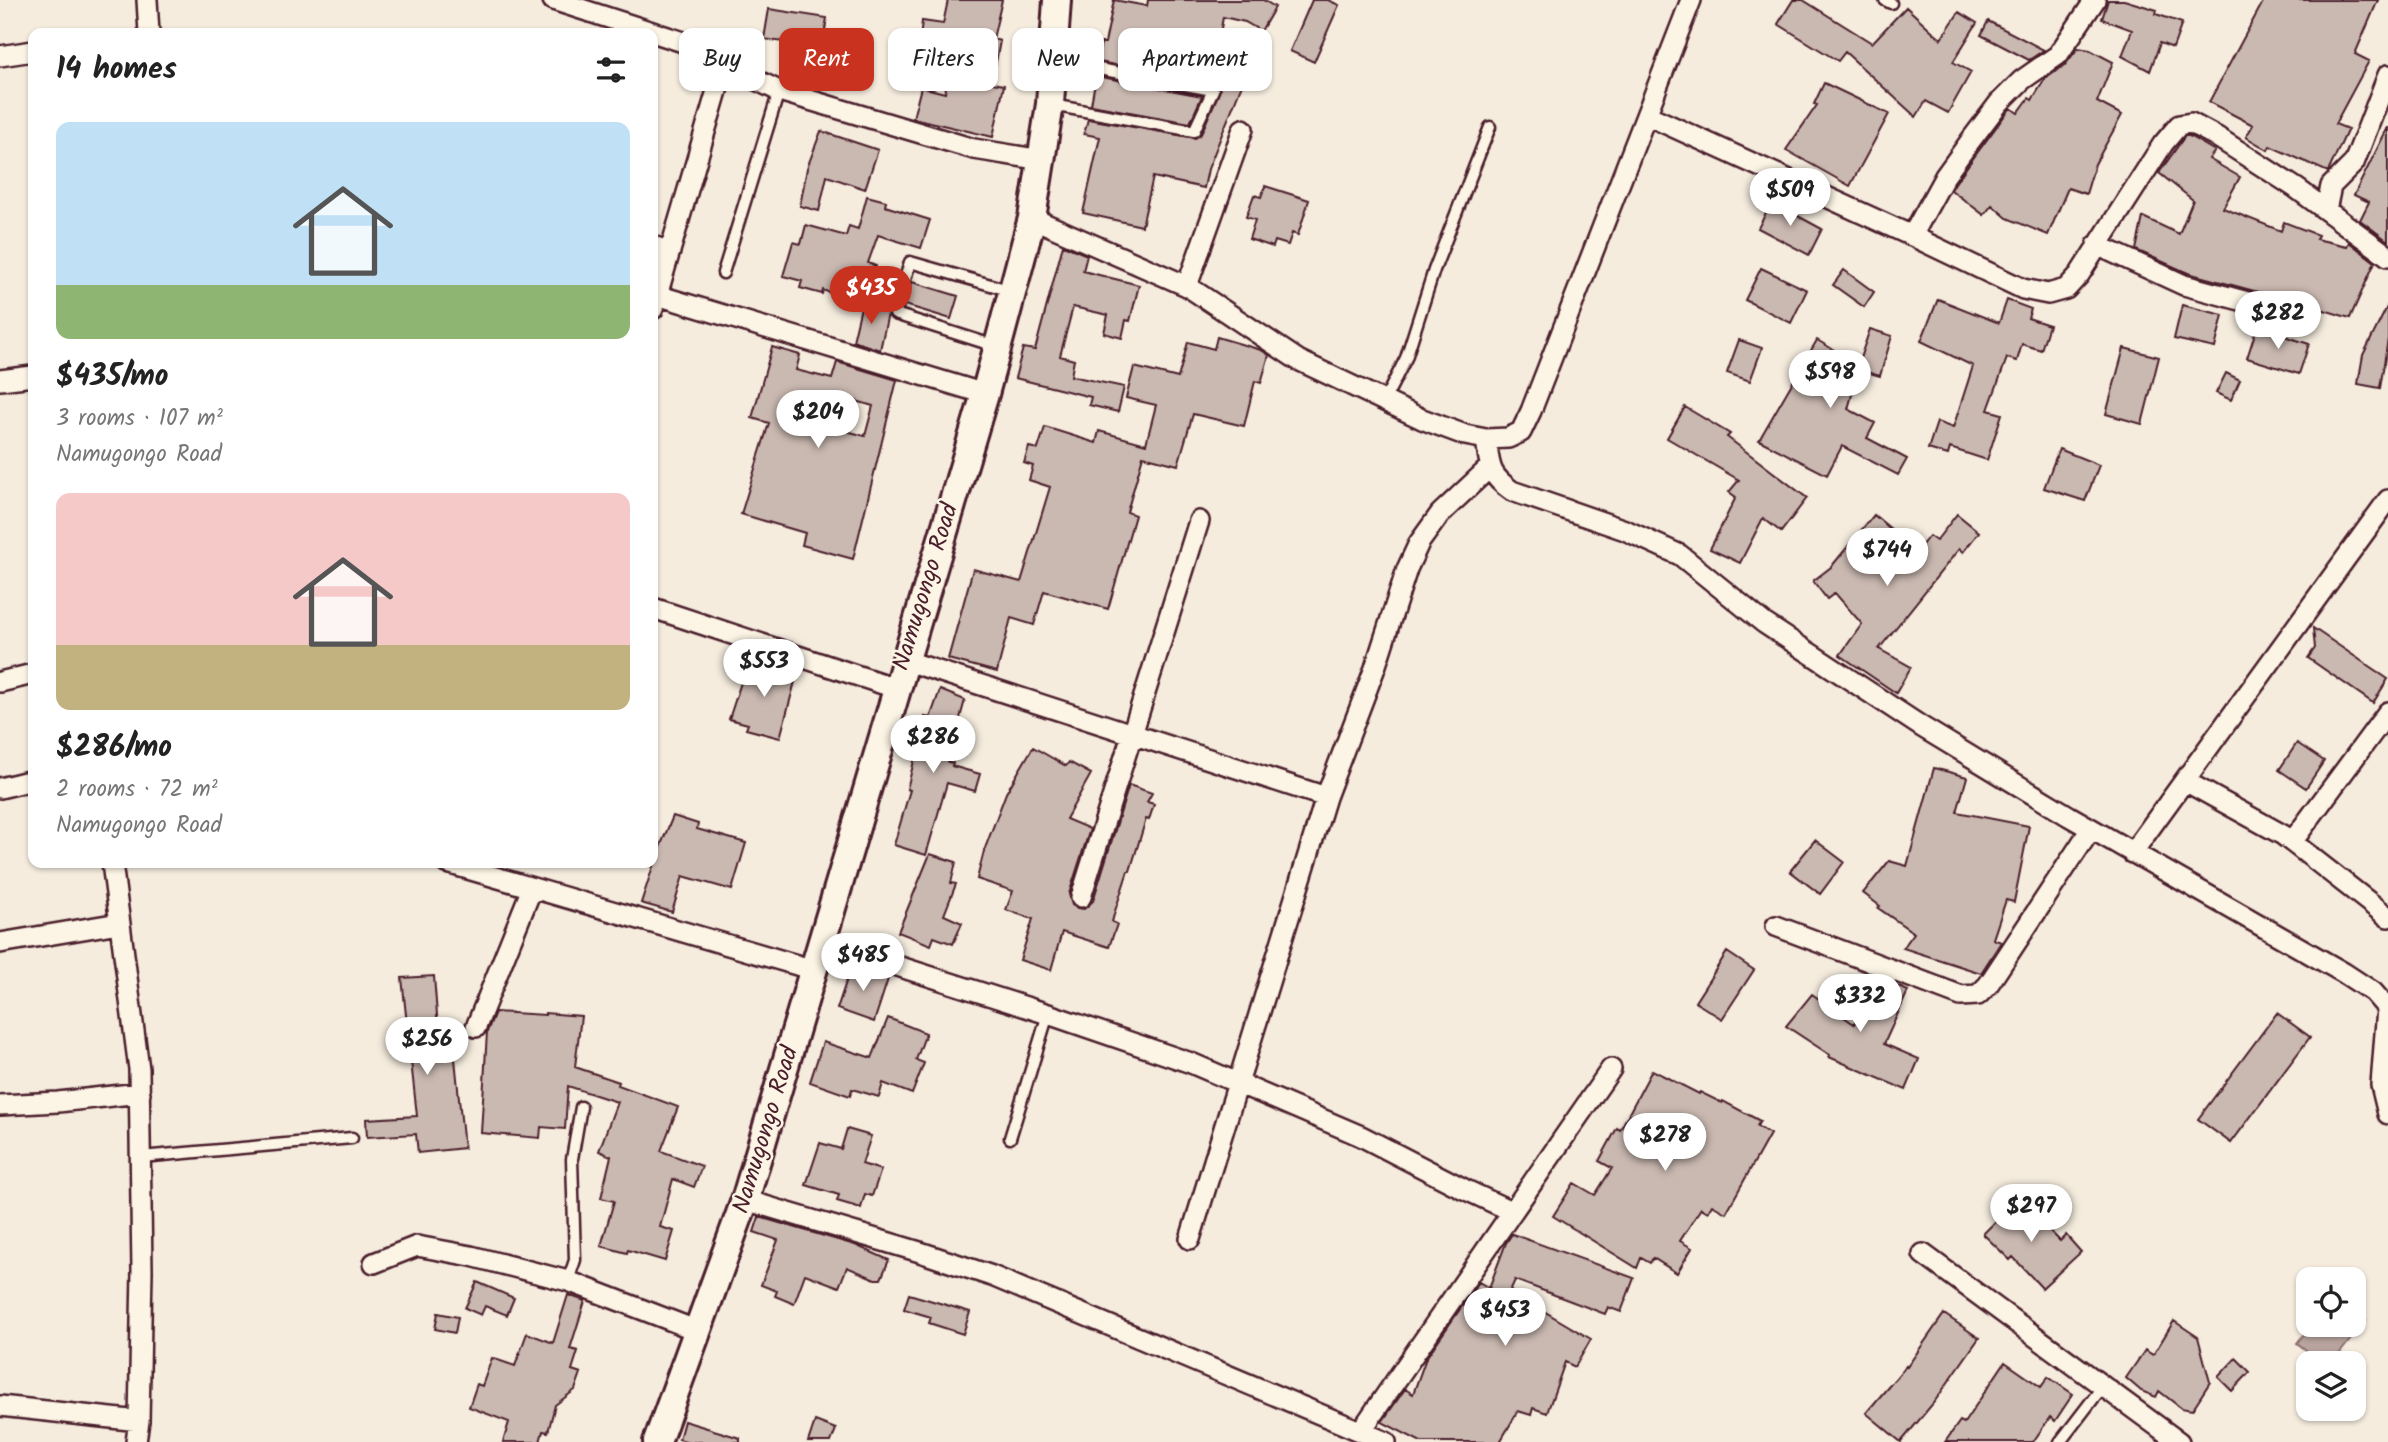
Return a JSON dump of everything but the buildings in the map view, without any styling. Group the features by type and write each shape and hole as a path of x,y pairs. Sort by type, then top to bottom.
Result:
{"main road":[{"name":"Namugongo Road","path":"1056,28 1057,0"},
{"name":"Namugongo Road","path":"657,1442 745,1200 895,688 985,394 1032,218 1052,91"}],"street":[{"path":"147,0 149,28"},
{"path":"552,0 642,28"},
{"path":"1912,236 1945,176 1999,103 2022,80 2059,55 2095,0"},
{"path":"1032,218 1187,286 1298,360 1384,401 1465,435 1486,439 1508,438 1521,432 1531,411 1647,115 1685,2"},
{"path":"658,33 679,39"},
{"path":"0,56 28,52"},
{"path":"2326,210 2331,186 2354,163 2388,75"},
{"path":"765,84 779,91 974,149 1042,160"},
{"path":"658,276 661,249 715,91"},
{"path":"1647,115 2023,289 2048,294 2066,289 2079,275 2163,144 2179,125 2191,123 2229,144 2388,256"},
{"path":"1187,286 1243,129"},
{"path":"2098,245 2184,285 2270,308"},
{"path":"658,303 985,394"},
{"path":"0,380 28,377"},
{"path":"1486,439 1490,467 1497,481 1512,491 1625,530 1680,555 1764,623 1922,727 2091,829 2373,992 2387,1008 2381,1085 2388,1114"},
{"path":"1190,1239 1326,797 1375,668 1407,569 1419,543 1440,514 1490,467"},
{"path":"2133,853 2388,500"},
{"path":"1081,897 1199,521"},
{"path":"658,610 895,688"},
{"path":"904,660 1326,797"},
{"path":"0,682 28,675"},
{"path":"2292,842 2388,712"},
{"path":"0,788 28,781"},
{"path":"2185,781 2283,835 2388,917"},
{"path":"1776,926 1961,996 1978,995 1996,975 2091,829"},
{"path":"113,868 140,1093 142,1271 139,1421 136,1442"},
{"path":"464,868 814,970"},
{"path":"476,1027 532,888"},
{"path":"0,943 119,923"},
{"path":"822,942 1191,1063 1362,1136 1511,1211"},
{"path":"1361,1431 1611,1069"},
{"path":"0,1105 140,1093"},
{"path":"745,1200 992,1276 1386,1442"},
{"path":"374,1263 417,1246 471,1256 568,1281 698,1331"},
{"path":"1923,1254 2179,1442"},
{"path":"0,1406 139,1421"}],"lane":[{"path":"1051,104 1194,131 1213,90 1104,70"},
{"path":"723,273 779,91"},
{"path":"1384,401 1406,358 1434,270 1490,127"},
{"path":"997,347 895,314 902,288 910,262 1013,291"},
{"path":"1010,1138 1048,1014"},
{"path":"568,1281 575,1260 572,1159 581,1107"},
{"path":"141,1157 352,1138"},
{"path":"2060,1442 2103,1386"}],"shaded area":[{"path":"2302,1337 2353,1337 2341,1351 2307,1351 2297,1343"}]}
